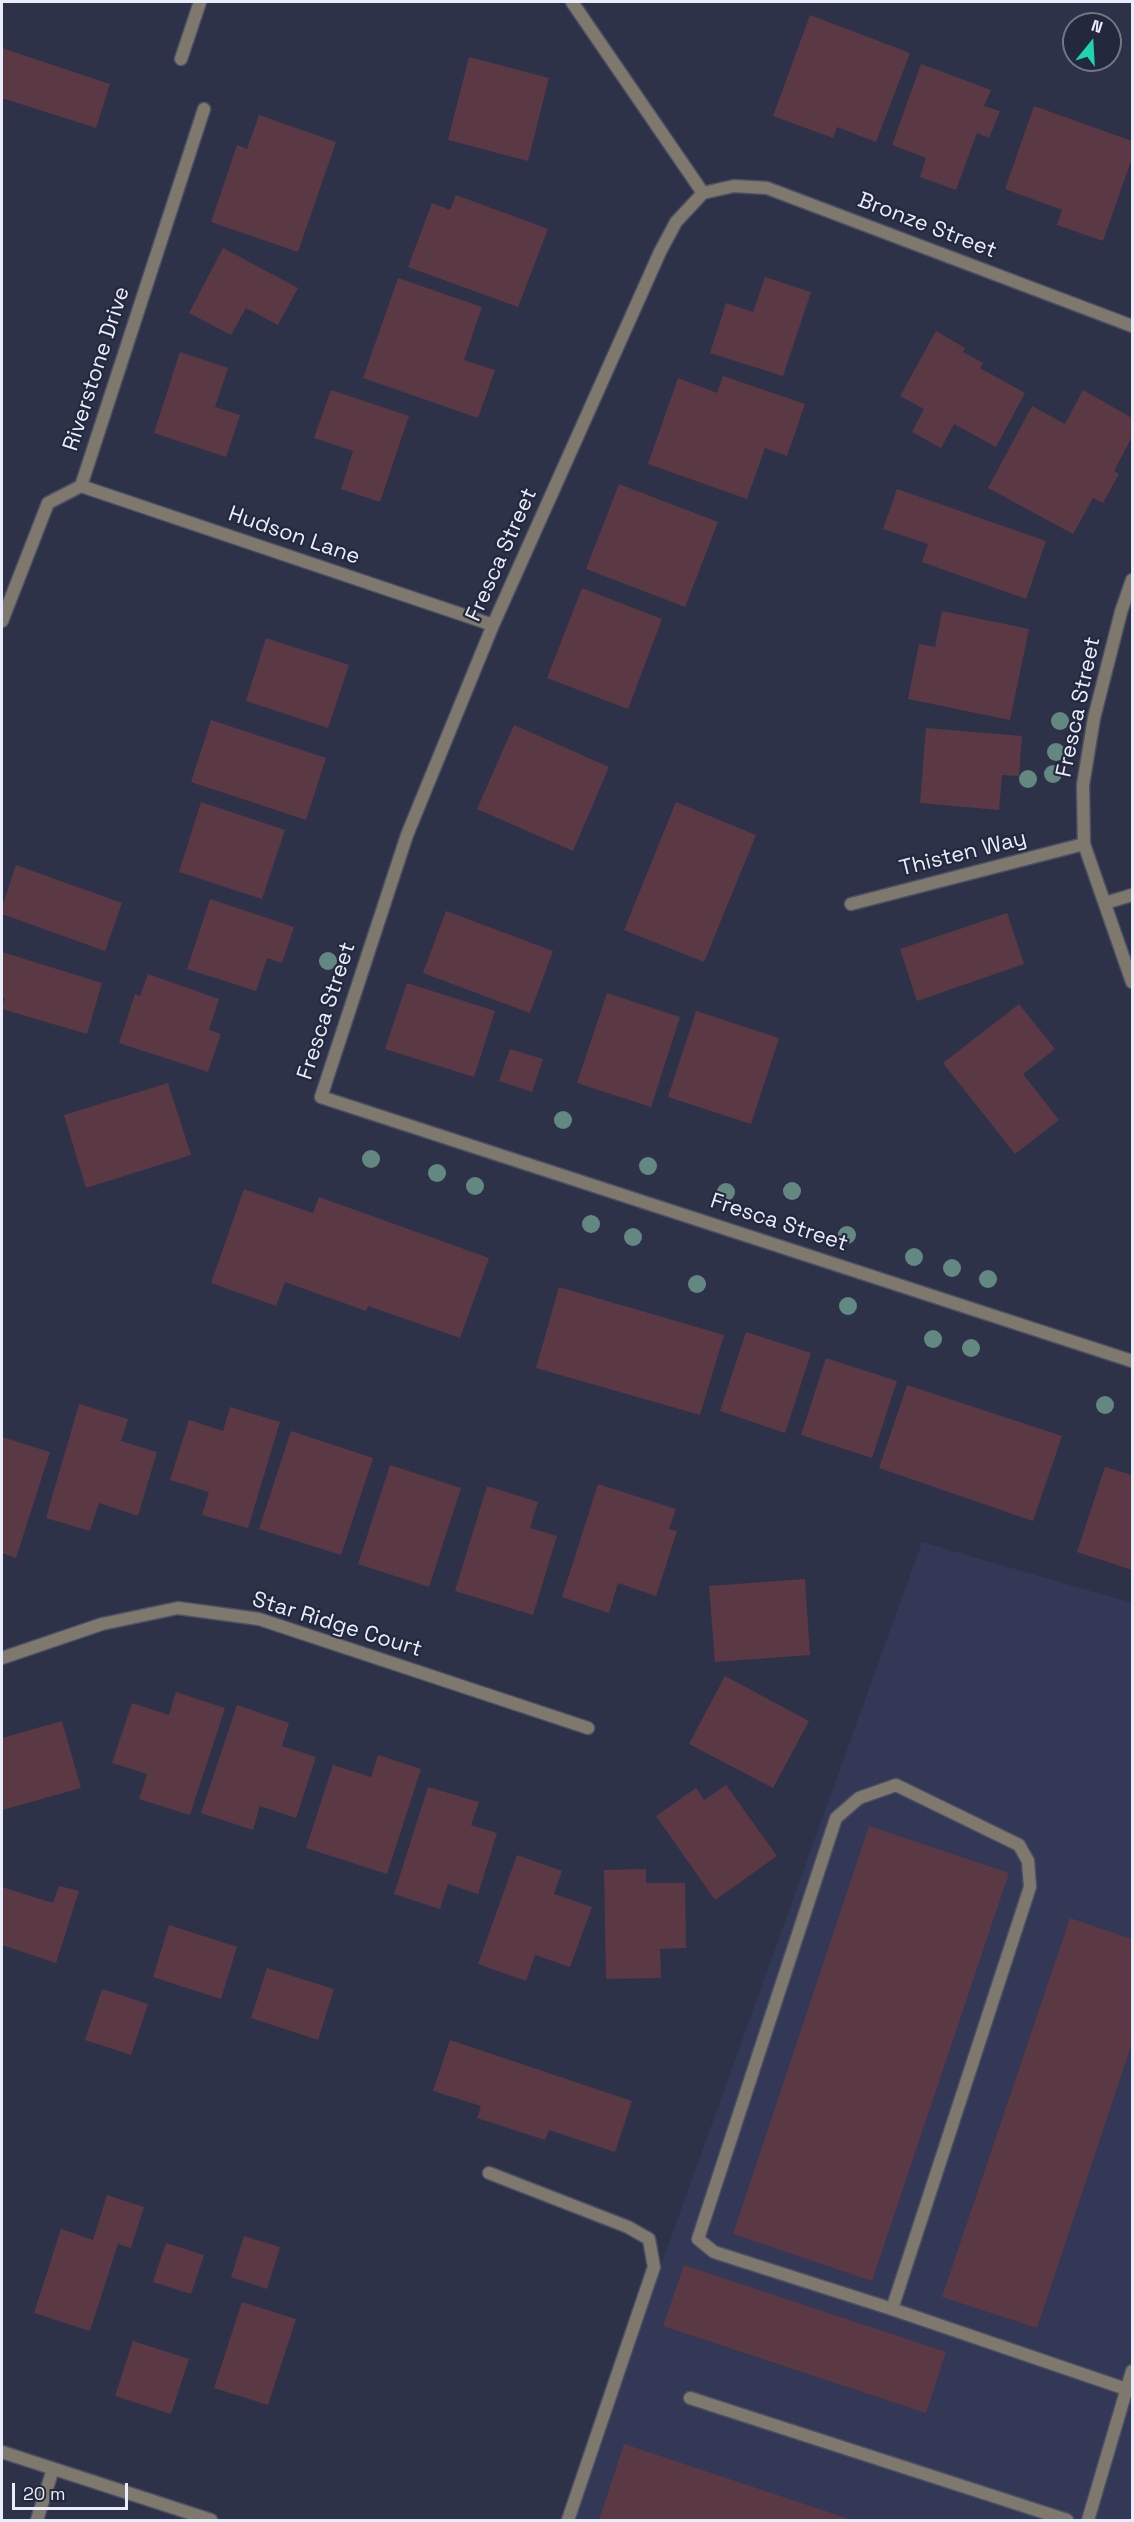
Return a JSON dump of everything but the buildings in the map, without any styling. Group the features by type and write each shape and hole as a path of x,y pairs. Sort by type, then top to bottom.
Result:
{"street":[{"path":"181,59 200,2"},
{"path":"572,2 703,193"},
{"name":"Riverstone Drive","path":"2,621 48,503 81,486 204,109"},
{"name":"Bronze Street","path":"703,193 734,186 767,188 1132,326"},
{"name":"Fresca Street","path":"703,193 676,222 660,252 494,625 408,834 321,1097 1132,1360"},
{"name":"Hudson Lane","path":"81,486 494,625"},
{"name":"Fresca Street","path":"1132,580 1121,612 1094,718 1083,785 1084,844 1132,982"},
{"name":"Thisten Way","path":"852,904 1084,844"},
{"path":"1105,903 1132,895"},
{"name":"Star Ridge Court","path":"2,1658 102,1624 178,1608 259,1618 588,1728"},
{"path":"892,2309 1030,1887 1029,1861 1019,1845 896,1785 859,1797 836,1818 698,2239 714,2253 892,2309 1126,2389"},
{"path":"489,2173 628,2227 649,2239 654,2266 568,2520"},
{"path":"1088,2520 1132,2371"},
{"path":"690,2397 1067,2520"},
{"path":"2,2452 211,2520"},
{"path":"37,2520 53,2469"}],"shaded area":[{"path":"922,1542 1132,1603 1132,2520 569,2520"}]}
